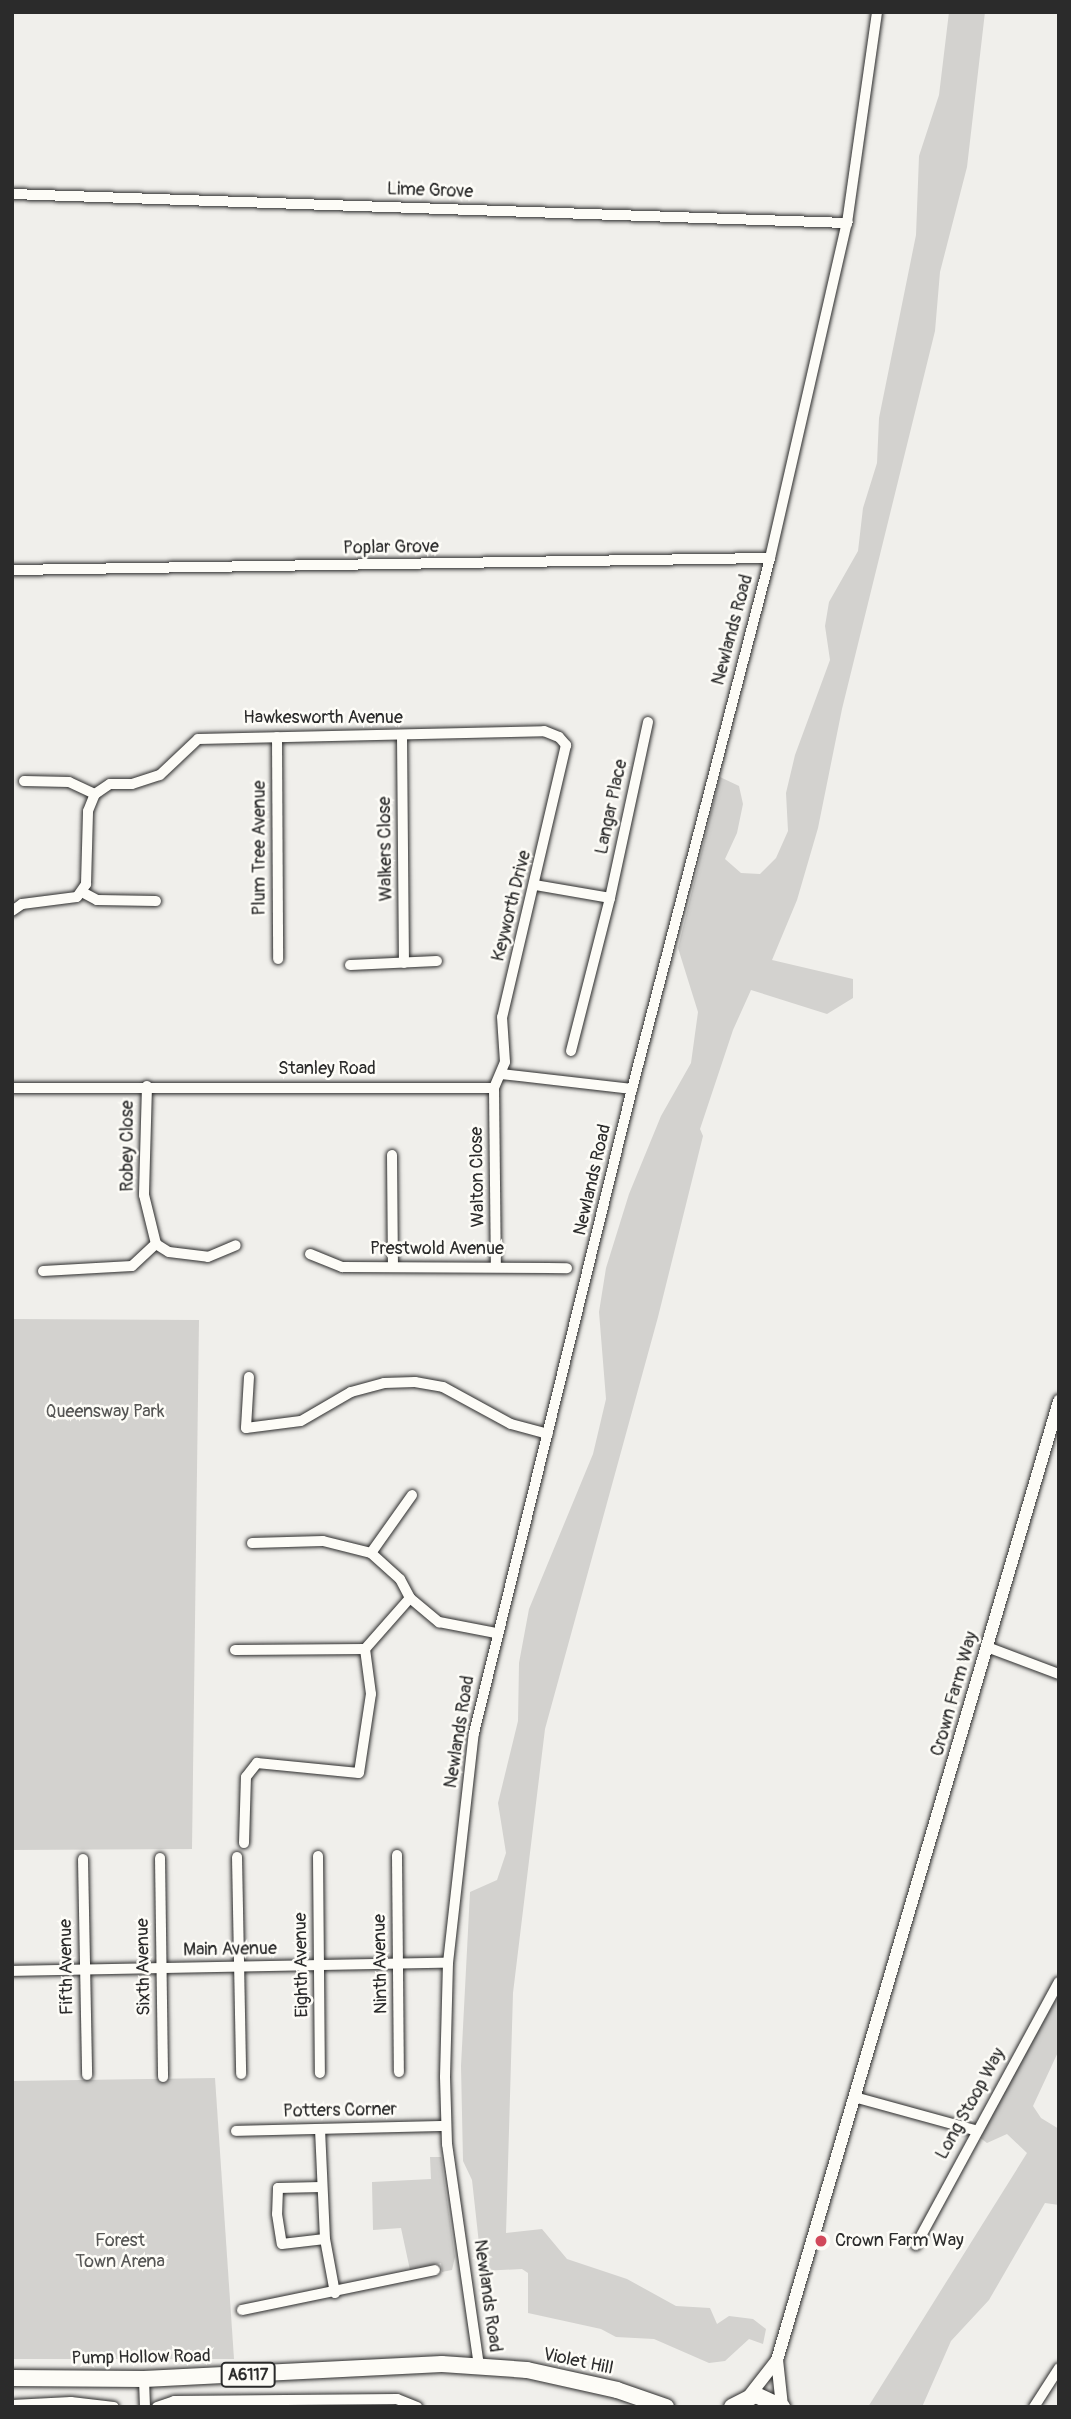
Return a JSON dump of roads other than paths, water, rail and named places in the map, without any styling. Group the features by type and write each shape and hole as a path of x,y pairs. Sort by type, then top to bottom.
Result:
{"main road":[{"name":"Pump Hollow Road","path":"12,2378 144,2379 415,2364 479,2366"},
{"name":"Violet Hill","path":"479,2366 527,2370 617,2390 666,2407"},
{"path":"732,2407 749,2396 767,2397 782,2407"}],"street":[{"name":"Newlands Road","path":"479,2366 446,2126 448,1963 474,1732 496,1633 548,1434 632,1089 770,558 847,223 877,12"},
{"name":"Lime Grove","path":"12,194 847,223"},
{"name":"Poplar Grove","path":"12,570 770,558"},
{"name":"Langar Place","path":"571,1051 610,898 648,722"},
{"name":"Hawkesworth Avenue","path":"95,794 110,784 132,784 160,775 198,738 402,736 544,731 559,737 566,745"},
{"name":"Walkers Close","path":"402,736 404,963"},
{"name":"Plum Tree Avenue","path":"277,737 278,959"},
{"name":"Keyworth Drive","path":"501,1074 505,1062 502,1017 566,745"},
{"path":"24,781 69,782 95,794 88,811 82,892"},
{"path":"535,885 610,898"},
{"path":"82,892 97,900 156,901"},
{"path":"12,911 36,902 69,901 82,892"},
{"path":"350,965 437,961"},
{"path":"494,1087 501,1074 632,1089"},
{"name":"Robey Close","path":"146,1086 144,1195 156,1244"},
{"name":"Stanley Road","path":"12,1088 494,1087"},
{"name":"Walton Close","path":"494,1087 496,1266"},
{"path":"392,1155 393,1265"},
{"path":"43,1271 132,1266 156,1244 169,1252 208,1257 236,1245"},
{"name":"Prestwold Avenue","path":"310,1254 342,1267 393,1265 567,1268"},
{"path":"249,1377 246,1428 301,1421 351,1392 384,1383 415,1382 443,1387 512,1424 548,1434"},
{"name":"Crown Farm Way","path":"749,2396 777,2360 1059,1401"},
{"path":"371,1553 412,1495"},
{"path":"252,1543 323,1541 371,1553 400,1579 410,1598 439,1622 496,1633"},
{"path":"236,1650 365,1649 410,1598"},
{"path":"987,1647 1059,1674"},
{"path":"244,1843 246,1777 257,1763 359,1773 371,1694 365,1649"},
{"name":"Ninth Avenue","path":"397,1855 399,2072"},
{"name":"Eighth Avenue","path":"318,1856 320,2073"},
{"path":"237,1857 241,2074"},
{"name":"Sixth Avenue","path":"160,1858 163,2077"},
{"name":"Fifth Avenue","path":"83,1859 87,2075"},
{"name":"Main Avenue","path":"12,1971 448,1963"},
{"name":"Long Stoop Way","path":"916,2245 975,2130 1059,1982"},
{"path":"854,2097 975,2130"},
{"name":"Potters Corner","path":"236,2130 446,2126"},
{"path":"320,2129 325,2239 335,2293"},
{"path":"321,2187 278,2188 277,2214 282,2245 325,2239"},
{"path":"242,2310 335,2293 435,2270"},
{"name":"Crown Farm Way","path":"777,2360 782,2407"},
{"path":"1034,2407 1059,2368"},
{"path":"144,2379 145,2407"},
{"path":"157,2407 174,2402 397,2399 417,2407"},
{"path":"12,2405 71,2402 114,2407"}],"place":[{"name":"Crown Farm Way","path":"821,2241"}],"park label":[{"name":"Queensway Park","path":"105,1412"},
{"name":"Forest Town Arena","path":"120,2252"}]}
